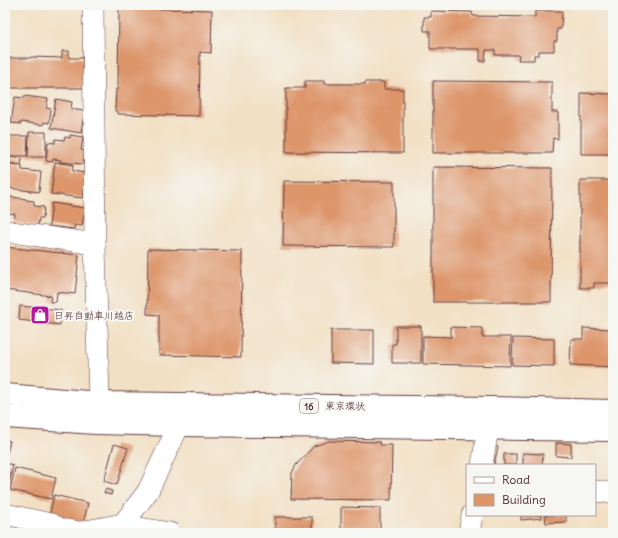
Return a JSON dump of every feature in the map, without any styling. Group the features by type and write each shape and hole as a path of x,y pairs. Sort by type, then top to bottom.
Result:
{"highway":[{"name":"東京環状","path":"5,396 99,403 613,411"},
{"name":"東京環状","path":"5,417 96,423 179,425 613,430"}],"street":[{"path":"93,5 95,244 99,403"},
{"path":"5,231 95,244"},
{"path":"123,524 148,491 179,425"},
{"path":"482,464 488,429"},
{"path":"596,491 613,493"},
{"path":"5,514 51,524 61,531 80,532 123,524 134,528 170,533"},
{"path":"469,533 472,516"}],"building":[{"path":"119,8 212,10 211,53 200,52 199,116 118,114 118,111 115,111 116,89 118,89"},
{"path":"431,11 472,12 473,16 535,17 535,11 562,11 561,29 557,29 557,41 554,41 554,51 539,51 539,55 534,55 534,60 518,60 519,55 495,55 495,50 486,50 485,61 480,61 480,49 430,49 430,31 424,31 424,17 431,17"},
{"path":"62,51 69,51 69,58 83,58 84,88 9,88 9,84 5,84 5,61 9,61 9,58 62,58"},
{"path":"305,81 324,81 324,84 365,84 365,82 384,82 384,89 403,89 403,153 286,152 286,88 305,88"},
{"path":"433,81 552,82 552,112 558,112 558,139 553,138 552,153 433,153"},
{"path":"581,93 613,94 613,154 581,154"},
{"path":"24,96 48,99 46,108 51,109 49,123 44,122 43,125 21,122 21,124 11,123 15,97 24,98"},
{"path":"56,99 72,102 71,109 84,111 81,133 51,128"},
{"path":"29,132 46,132 46,157 28,157"},
{"path":"70,135 83,137 81,150 84,151 83,164 60,162 61,160 53,159 53,162 46,161 48,142 55,143 55,139 64,140 65,137 70,138"},
{"path":"8,136 28,136 27,156 8,156"},
{"path":"9,157 22,159 21,165 8,163"},
{"path":"55,162 73,165 72,171 86,173 83,198 51,194"},
{"path":"10,165 22,166 22,170 41,172 39,192 8,188"},
{"path":"433,167 552,168 551,302 433,302"},
{"path":"580,180 613,180 613,283 594,283 594,288 580,288"},
{"path":"284,181 394,182 394,247 283,246"},
{"path":"10,197 34,201 34,206 44,207 43,218 39,218 38,226 14,223 15,214 8,213"},
{"path":"52,203 85,208 82,226 75,225 74,229 49,226"},
{"path":"5,247 79,255 75,294 57,292 56,302 50,302 51,296 5,290"},
{"path":"148,249 242,251 241,357 159,355 159,315 147,314"},
{"name":"日昇自動車川越店","path":"20,306 61,310 60,325 19,320"},
{"path":"396,326 421,326 421,363 392,363 392,344 396,344"},
{"path":"451,327 482,328 482,337 511,337 510,366 423,364 423,336 451,337"},
{"path":"583,328 613,329 613,367 570,365 571,339 583,339"},
{"path":"331,330 374,330 374,364 331,363"},
{"path":"513,338 554,339 554,366 512,365"},
{"path":"5,440 10,441 6,457 5,456"},
{"path":"329,441 380,442 380,445 392,445 391,500 291,499 292,473 296,465 314,446"},
{"path":"556,443 571,444 571,457 556,456"},
{"path":"114,444 128,448 117,485 104,481"},
{"path":"491,446 498,447 494,464 487,464"},
{"path":"523,453 543,454 542,464 523,464"},
{"path":"504,454 516,454 516,464 504,464"},
{"path":"5,463 13,465 6,497 5,496"},
{"path":"15,468 56,478 51,499 10,490"},
{"path":"106,489 112,491 111,495 104,493"},
{"path":"54,495 88,503 83,525 49,517"},
{"path":"341,507 380,508 380,533 341,533"},
{"path":"521,516 542,516 542,518 521,520"},
{"path":"545,516 566,516 566,522 546,523"},
{"path":"275,517 312,517 312,533 275,533"}],"place":[{"name":"日昇自動車川越店","path":"40,315"}]}
